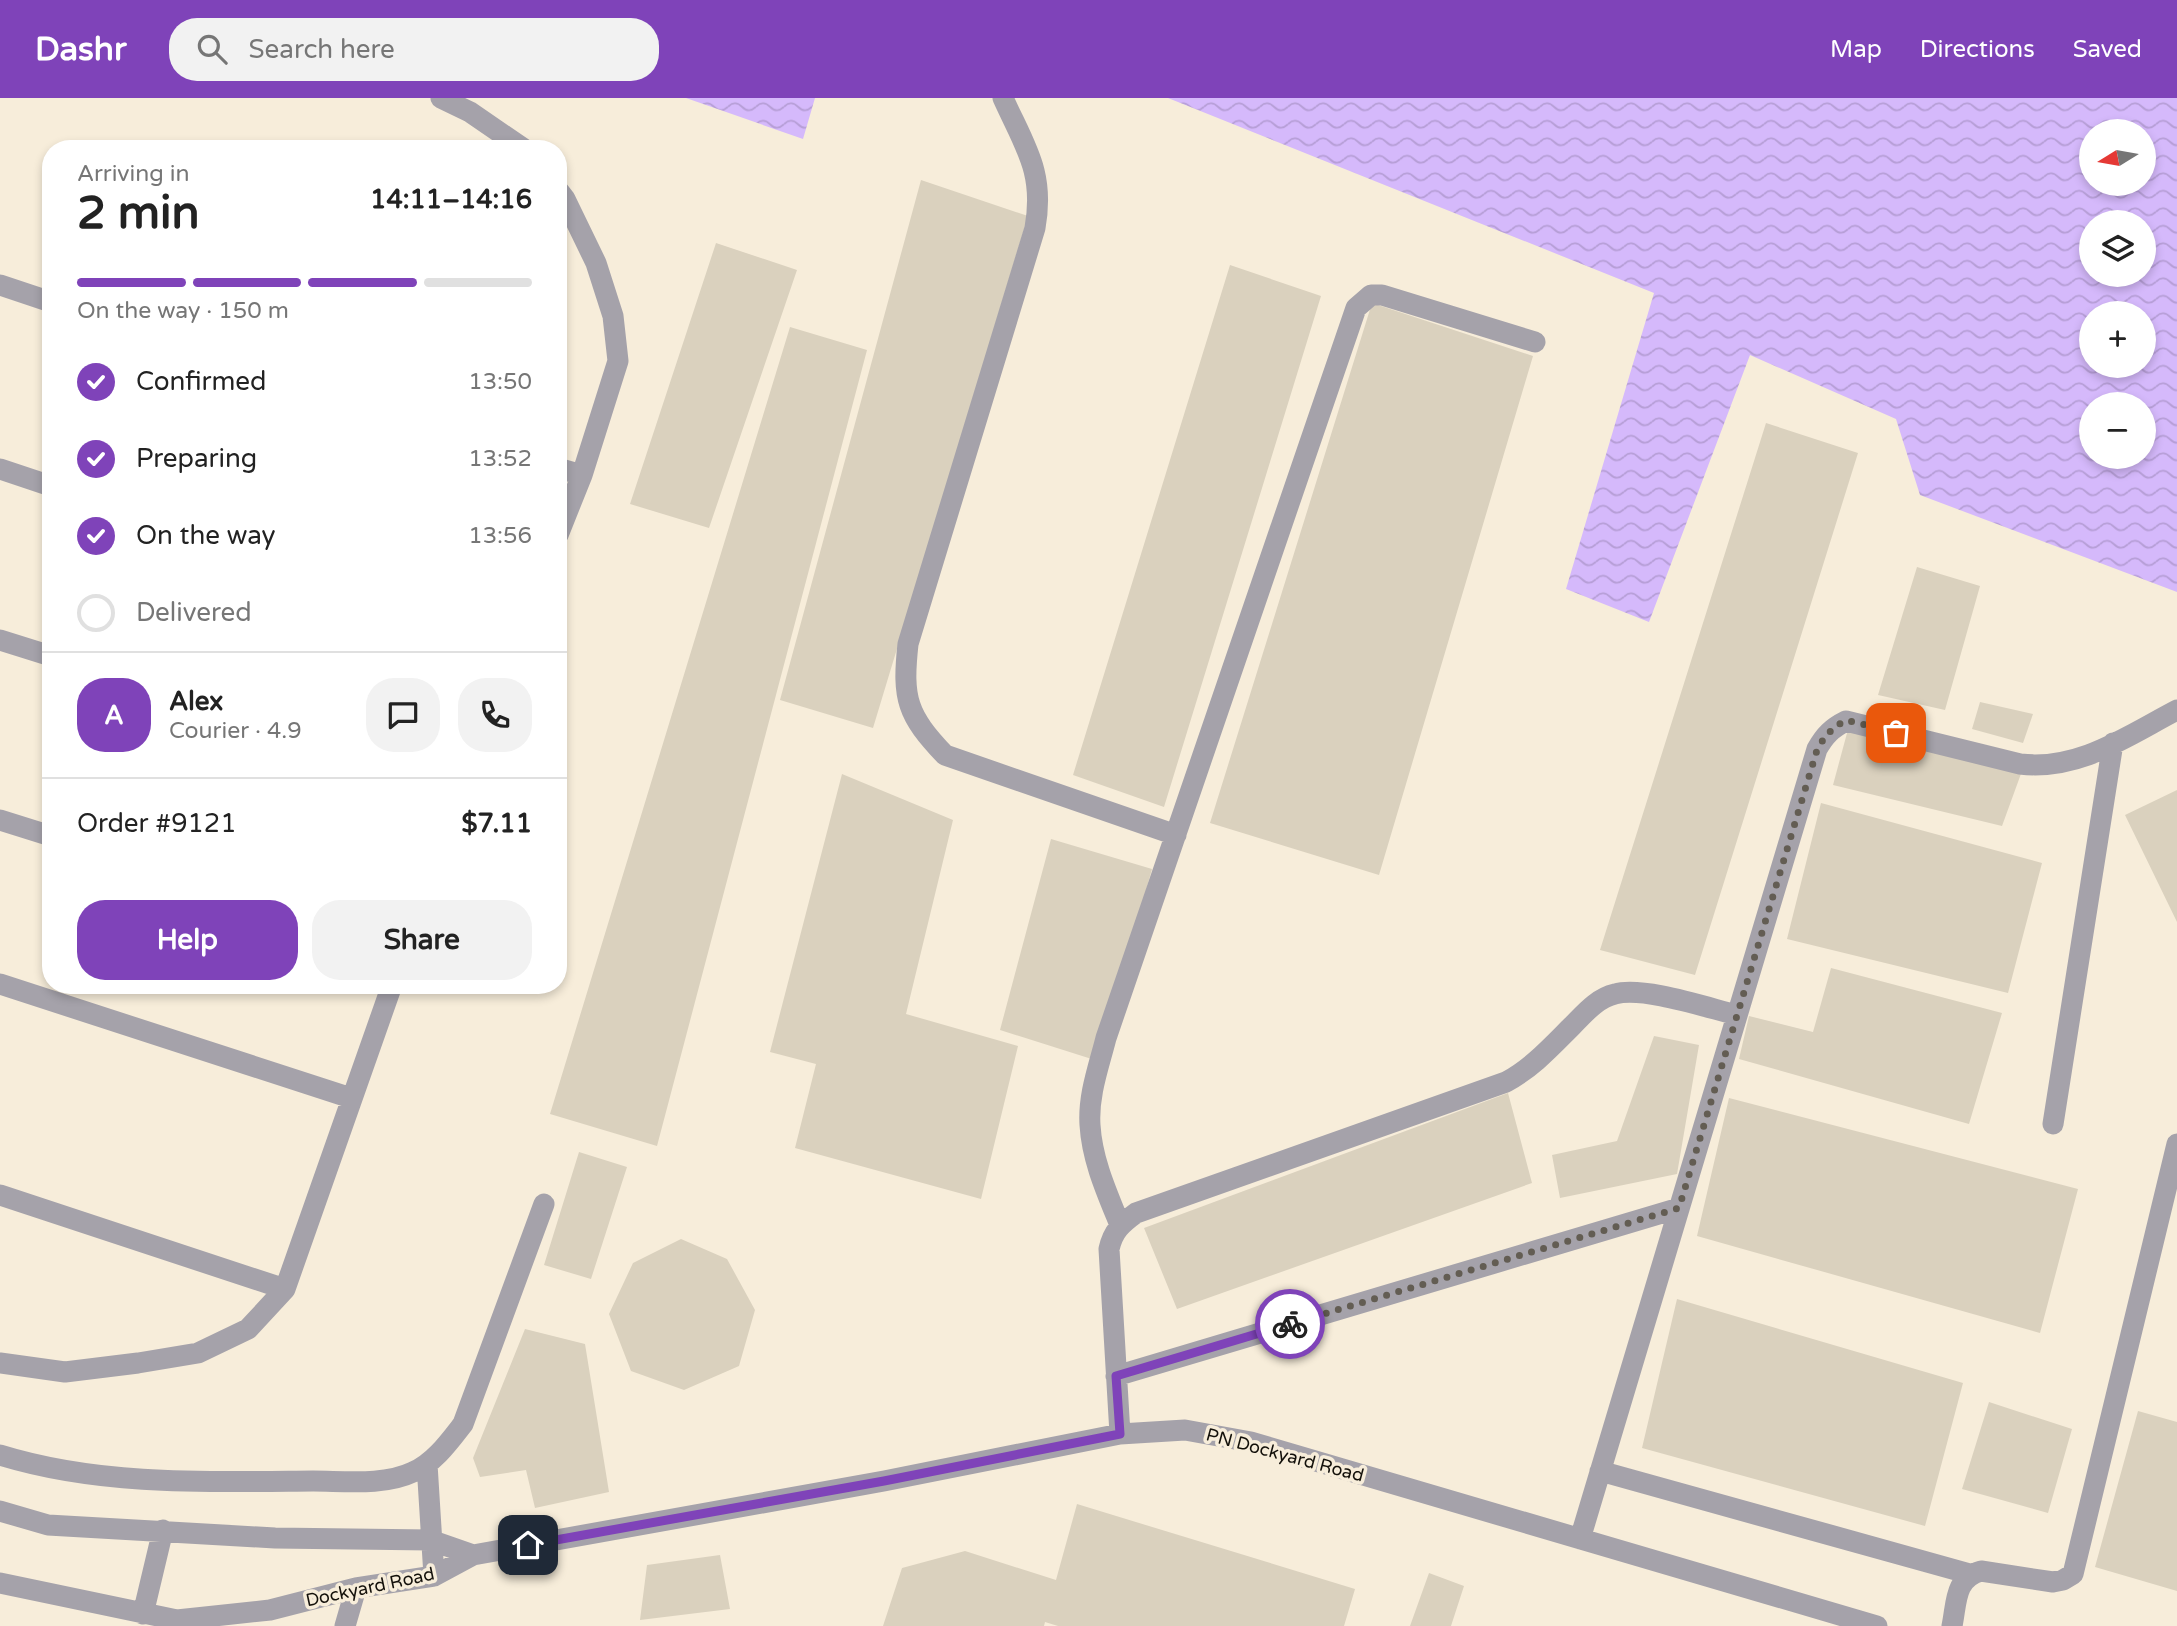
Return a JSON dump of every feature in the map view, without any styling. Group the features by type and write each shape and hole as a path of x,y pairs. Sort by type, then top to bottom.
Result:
{"street":[{"path":"441,98 470,112 511,140"},
{"path":"1003,98 1037,174 1040,202 1035,228 908,644 904,676 908,703 920,729 945,755 1175,835"},
{"path":"567,203 596,263 613,316 618,361 582,475 567,512"},
{"path":"0,285 42,299"},
{"path":"1120,1225 1096,1162 1090,1124 1093,1085 1106,1038 1356,308 1371,295 1382,295 1535,342"},
{"path":"0,469 42,482"},
{"path":"567,471 582,475"},
{"path":"0,640 42,653"},
{"path":"1580,1539 1817,750 1824,736 1846,720 2020,764 2040,766 2085,757 2177,710"},
{"path":"2053,1124 2113,743"},
{"path":"0,820 42,833"},
{"path":"0,984 351,1098"},
{"path":"1120,1434 1109,1249 1112,1236 1120,1225 1136,1213 1506,1082 1536,1062 1587,1010 1615,994 1639,992 1737,1015"},
{"path":"0,1363 65,1372 198,1353 248,1329 285,1289 389,994"},
{"path":"1952,1626 1960,1583 1970,1574 1981,1571 2053,1582 2073,1574 2177,1144"},
{"path":"0,1195 285,1289"},
{"path":"0,1455 33,1465 110,1476 210,1482 382,1480 413,1473 447,1445 463,1424 544,1204"},
{"path":"1116,1376 1679,1208"},
{"name":"PN Dockyard Road","path":"473,1555 884,1481 1120,1434 1185,1430 1251,1443 1877,1626"},
{"path":"427,1464 434,1576"},
{"path":"1600,1471 1970,1574"},
{"name":"Dockyard Road","path":"0,1511 48,1525 275,1538 430,1540 473,1555"},
{"path":"143,1614 163,1530"},
{"name":"Dockyard Road","path":"0,1583 177,1620 270,1610 356,1588 434,1576 473,1555"},
{"path":"345,1626 356,1588"}],"water":[{"path":"686,98 815,98 803,139"},
{"path":"1168,98 2177,98 2177,592 1920,495 1896,419 1750,355 1649,622 1566,589 1654,293"}],"building":[{"path":"921,180 1028,216 873,728 780,700"},
{"path":"716,243 797,270 709,528 630,504"},
{"path":"1230,265 1321,296 1164,807 1073,775"},
{"path":"1372,303 1533,356 1379,875 1210,823"},
{"path":"790,327 867,350 657,1146 550,1114"},
{"path":"1766,423 1858,453 1695,975 1600,950"},
{"path":"1917,567 1980,586 1945,710 1878,695"},
{"path":"1980,702 2033,714 2023,743 1972,729"},
{"path":"1850,722 2022,771 2002,826 1833,785"},
{"path":"842,774 953,820 906,1014 1018,1046 981,1199 795,1148 816,1064 770,1052"},
{"path":"2177,790 2177,922 2125,815"},
{"path":"1821,803 2042,863 2008,993 1787,939"},
{"path":"1051,839 1152,869 1098,1061 1000,1030"},
{"path":"1831,968 2002,1013 1969,1124 1739,1059 1749,1016 1813,1032"},
{"path":"1654,1036 1699,1045 1677,1174 1560,1198 1552,1155 1617,1141"},
{"path":"1508,1093 1532,1183 1177,1309 1144,1228"},
{"path":"1729,1098 2078,1189 2040,1333 1697,1236"},
{"path":"579,1152 627,1167 591,1279 544,1265"},
{"path":"681,1239 727,1259 755,1310 739,1366 684,1390 631,1371 609,1314 633,1263"},
{"path":"1677,1299 1963,1383 1925,1526 1642,1448"},
{"path":"525,1329 585,1344 609,1492 535,1508 526,1470 480,1477 473,1458"},
{"path":"1989,1402 2072,1429 2048,1513 1962,1489"},
{"path":"2138,1411 2177,1422 2177,1591 2095,1567"},
{"path":"1077,1504 1355,1589 1344,1626 1058,1626 1045,1622 1044,1626 883,1626 902,1568 965,1551 1056,1580"},
{"path":"720,1555 730,1609 640,1620 647,1565"},
{"path":"1429,1573 1464,1586 1451,1626 1410,1626"}],"way so far":[{"path":"1290,1324 1679,1208 1817,750 1824,736 1846,720 1896,733"}],"route":[{"path":"528,1545 884,1481 1120,1434 1116,1376 1290,1324"}]}
